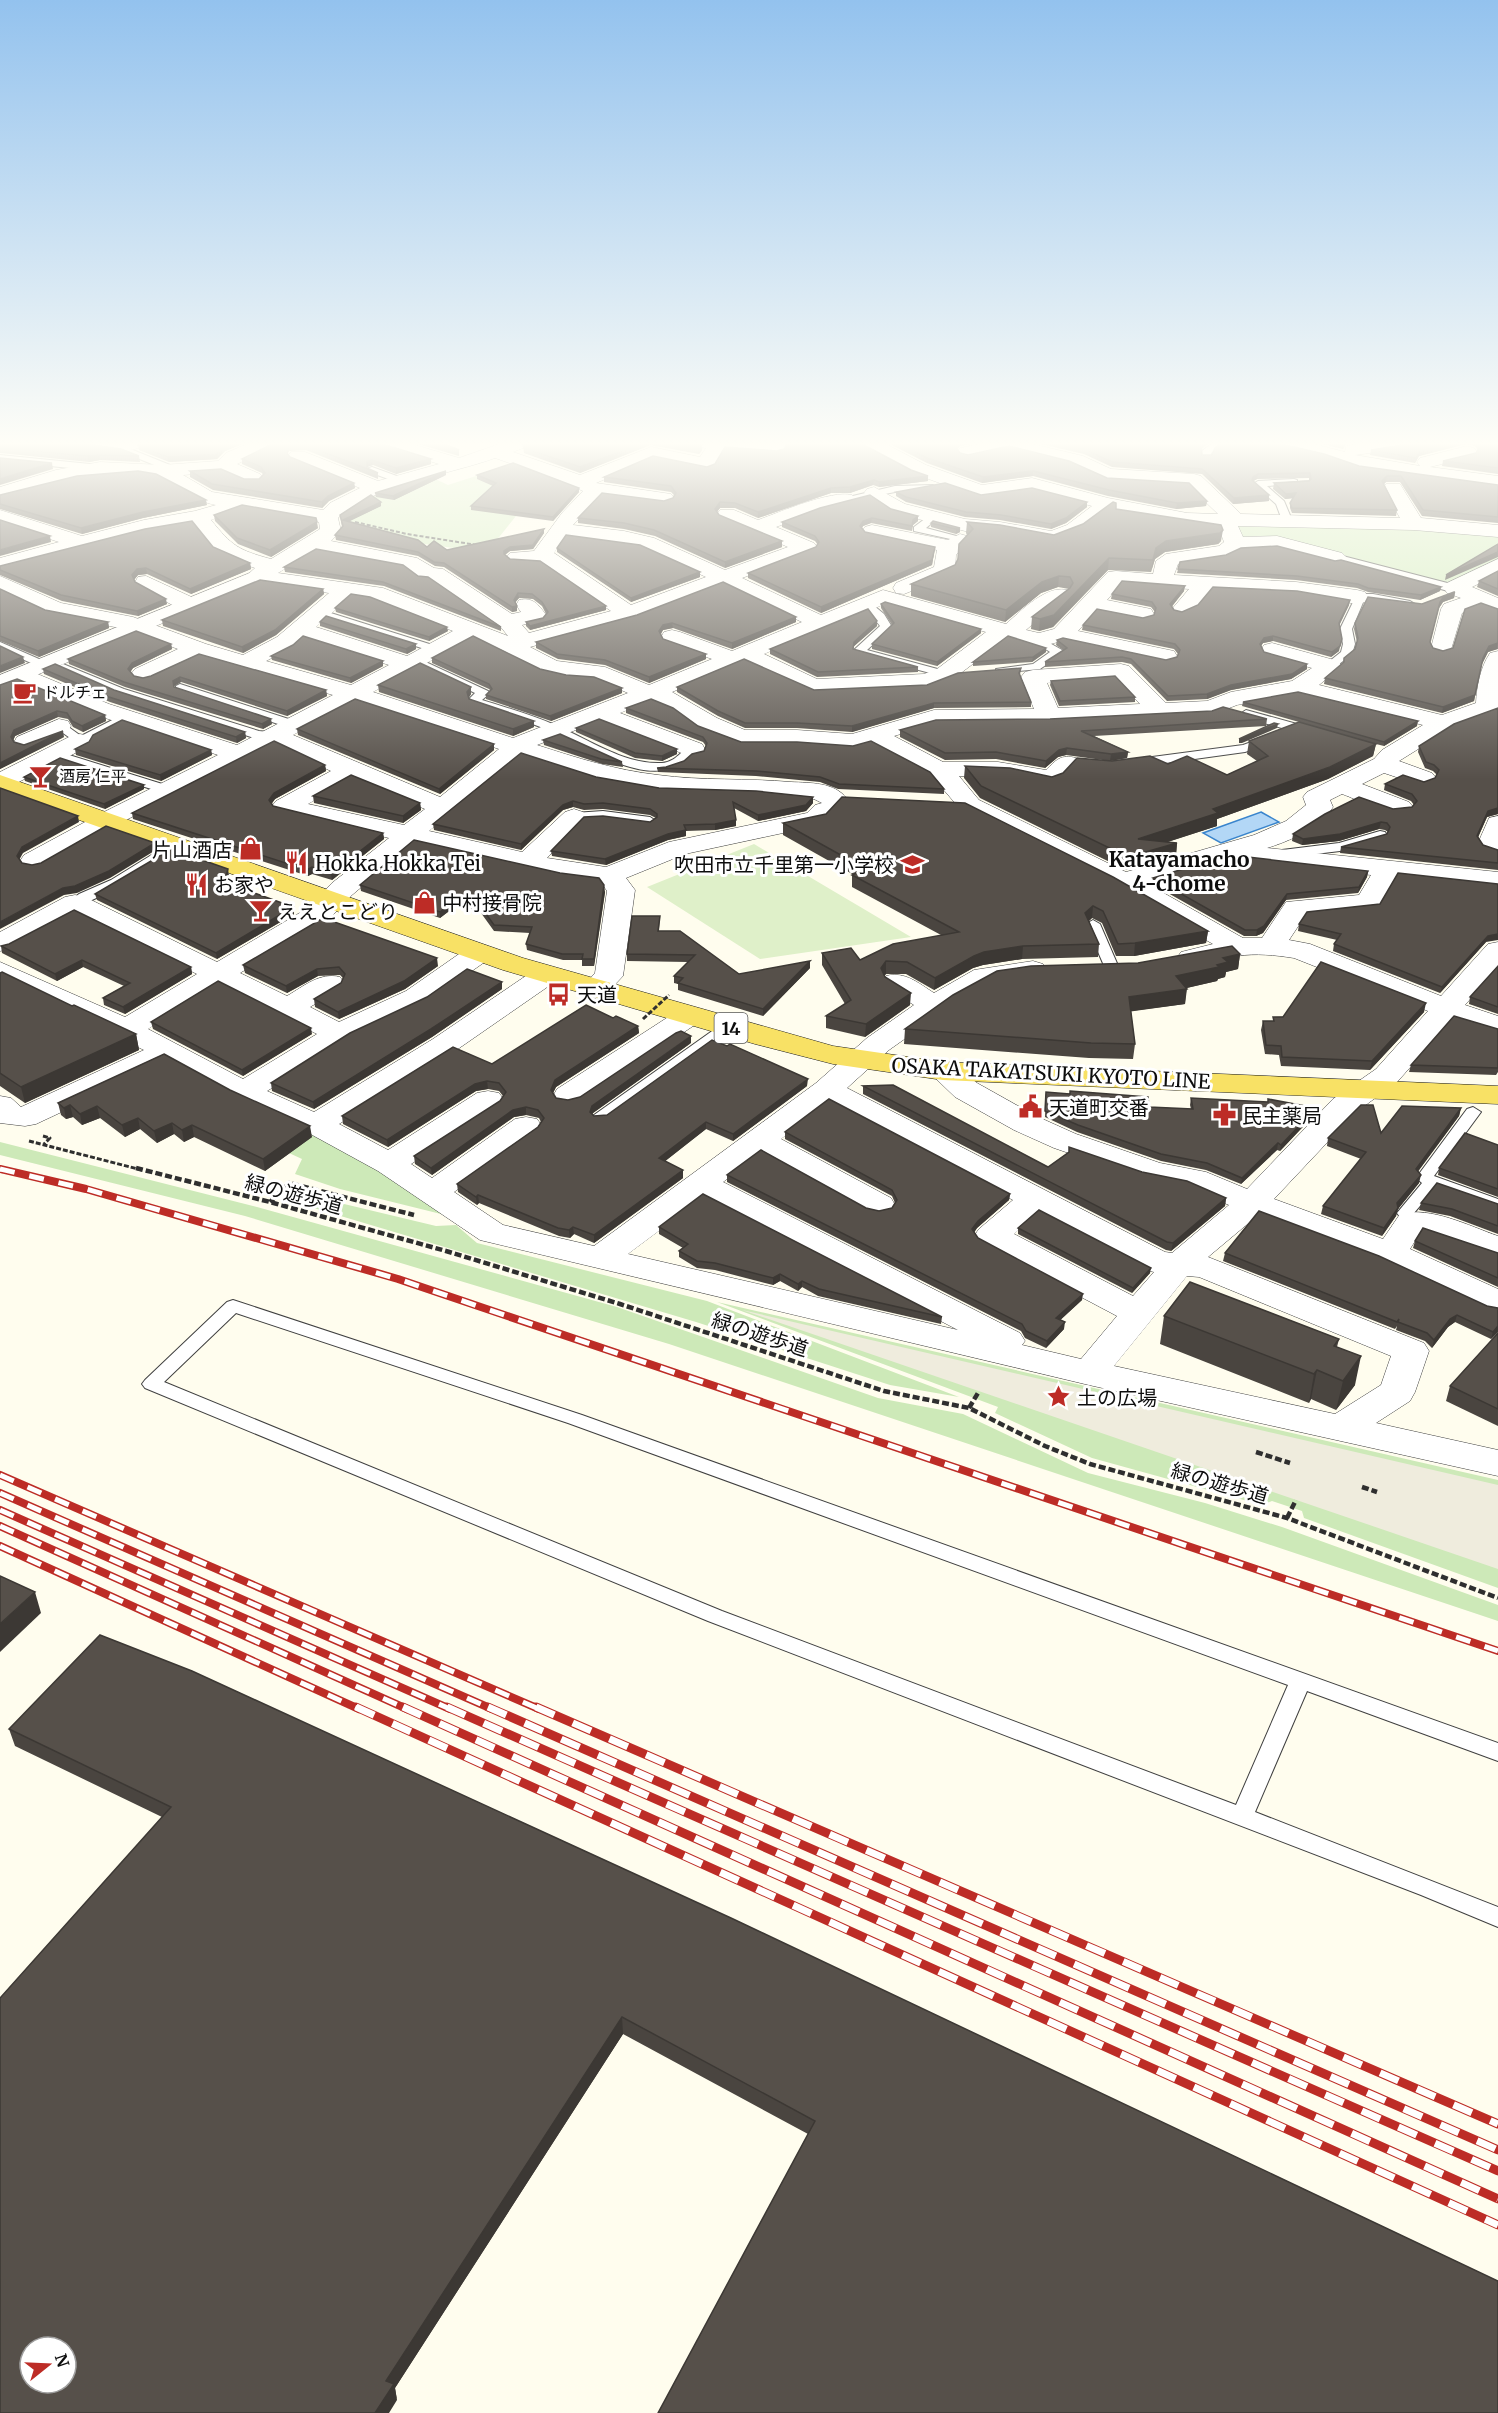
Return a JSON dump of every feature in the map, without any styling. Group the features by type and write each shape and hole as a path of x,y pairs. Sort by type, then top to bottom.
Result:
{"main road":[{"name":"OSAKA TAKATSUKI KYOTO LINE","path":"0,782 330,901 546,975 727,1027 859,1060 943,1071 1498,1095"}],"street":[{"path":"4,578 53,555"},
{"path":"238,555 265,572 375,593 470,631 516,643 549,666 609,675 642,691 652,692 682,706 708,723 741,737 797,737 853,741 934,717 1049,716 1219,706 1231,699 1303,685 1402,692"},
{"path":"18,673 190,605 265,572 295,555"},
{"path":"370,555 410,562 430,573 508,621 516,643"},
{"path":"671,555 819,622"},
{"path":"516,643 629,613 789,555"},
{"path":"802,555 820,562"},
{"path":"126,1029 318,914 342,889 518,746 739,657 944,570 946,555"},
{"path":"1062,634 1091,603 1103,577 1116,577 1159,567 1173,558 1198,555"},
{"path":"1326,555 1335,557"},
{"path":"517,557 546,557 629,613"},
{"path":"1442,648 1452,609 1498,565"},
{"path":"1159,567 1206,583 1271,595 1296,588 1357,597"},
{"path":"375,593 430,573"},
{"path":"4,578 64,612 125,622 198,649 352,693 607,774 660,783 756,786 820,792 845,798 816,819 678,848 609,875 561,869 285,806 351,770"},
{"path":"146,582 190,605"},
{"path":"1183,609 1206,583"},
{"path":"245,663 285,642 346,589"},
{"path":"672,637 739,657 814,686 927,681 945,675 1044,603 1048,604 1059,595"},
{"path":"875,600 1039,640 1062,634 1118,645 1137,652 1166,656"},
{"path":"1091,603 1143,614"},
{"path":"508,621 536,615 527,605"},
{"path":"299,629 419,657"},
{"path":"33,861 107,820 284,731 470,631"},
{"path":"1301,634 1278,652 1330,666"},
{"path":"143,674 198,649"},
{"path":"1123,881 1228,852 1295,827 1320,807 1316,797 1342,785 1443,723 1493,707 1489,684 1498,658"},
{"path":"1303,685 1330,666"},
{"path":"1049,716 1031,673 1121,671 1159,710"},
{"path":"18,673 101,709 240,754"},
{"path":"561,682 608,709 693,748"},
{"path":"1303,685 1443,723"},
{"path":"26,742 59,726"},
{"path":"284,731 351,770 443,807"},
{"path":"874,736 940,770 970,805 1123,881 1238,947"},
{"path":"0,782 80,741"},
{"path":"1385,757 1423,778"},
{"path":"940,770 991,767 1019,770 1051,779 1074,763"},
{"path":"1342,785 1400,807"},
{"path":"936,803 970,805"},
{"path":"528,861 574,817"},
{"path":"1498,824 1491,843 1498,847"},
{"path":"1228,852 1498,880"},
{"path":"1271,946 1296,908 1368,902 1388,868"},
{"path":"595,989 609,976 621,890 609,875"},
{"path":"0,943 75,903 339,1033"},
{"path":"1169,962 1238,947 1271,946 1300,950 1445,1008 1498,1026"},
{"path":"1089,1373 1178,1265 1252,1203 1344,1106 1387,1075 1498,950"},
{"path":"243,1092 339,1033 416,997 479,953"},
{"path":"600,1258 827,1090 878,1044 934,1005 984,976 1022,970 1054,969"},
{"path":"0,971 126,1029 243,1092 316,1124 389,1164 425,1204 492,1233 1051,1365 1498,1464"},
{"path":"316,1124 444,1045 546,975"},
{"path":"896,982 934,1005"},
{"path":"288,1008 330,983"},
{"path":"568,1096 689,1016"},
{"path":"0,1105 11,1116 25,1117 167,1051"},
{"path":"943,1071 966,1090 1025,1123 1065,1141 1153,1171 1195,1179 1252,1203 1390,1253 1498,1303"},
{"path":"827,1090 1158,1262 1205,1267 1412,1351 1397,1392 1341,1428"},
{"path":"389,1164 488,1100"},
{"path":"425,1204 526,1126"},
{"path":"759,1140 879,1205"},
{"path":"699,1183 1051,1365"},
{"path":"1035,1199 991,1236 1138,1313"},
{"path":"1390,1253 1412,1221 1443,1228 1498,1248"},
{"path":"1467,1288 1498,1253"}],"lane":[{"path":"1335,557 1448,588 1467,596"},
{"path":"1330,666 1346,654 1349,644 1346,628 1359,600 1357,597 1373,597 1421,605"},
{"path":"875,600 885,627 859,651 945,675 968,673"},
{"path":"318,612 419,657 484,693 476,699 476,702 556,729 616,758 650,767 667,768 688,757 693,748"},
{"path":"992,671 1031,673 1058,652 1039,640"},
{"path":"0,645 18,673"},
{"path":"63,667 120,691 258,735 284,731"},
{"path":"180,688 284,731"},
{"path":"1219,706 1328,737"},
{"path":"59,726 80,741 126,717"},
{"path":"1122,765 1245,748 1296,728"},
{"path":"53,754 168,790"},
{"path":"574,817 585,815 650,820"},
{"path":"1266,856 1340,847 1380,835"},
{"path":"75,903 86,894 107,887 129,875 158,855"},
{"path":"1093,924 1112,968"},
{"path":"600,1118 727,1027"},
{"path":"1473,1112 1424,1179 1498,1205"},
{"path":"1412,1221 1405,1213 1432,1181"},
{"path":"1498,1752 575,1419 233,1306 151,1384 715,1616 1498,1917"},
{"path":"1242,1817 1300,1680"}],"path":[{"path":"506,555 517,557"},
{"path":"643,1019 669,995"},
{"name":"緑の遊歩道","path":"22,1139 270,1202 446,1251 620,1304 884,1391 969,1408 1045,1446 1090,1464 1287,1518 1498,1598"},
{"path":"270,1202 289,1183 425,1204"},
{"path":"969,1408 978,1393"},
{"path":"1256,1452 1290,1463"},
{"path":"1362,1487 1377,1492"},
{"path":"1287,1518 1296,1500"}],"green space":[{"path":"1339,555 1498,555 1498,559 1449,586"},
{"path":"754,844 911,937 760,959 647,887"},
{"path":"295,1125 380,1170 445,1215 340,1189 295,1174 302,1159 289,1153"},
{"path":"0,1142 257,1207 617,1307 878,1398 963,1414 1088,1473 1205,1503 1282,1527 1498,1605 1498,1621 669,1344 245,1216 0,1155"},
{"path":"294,1192 436,1226 456,1225 477,1243 707,1301 959,1397 890,1385 696,1322 287,1200"},
{"name":"土の広場","path":"717,1302 1498,1480 1498,1588 1304,1518 1302,1511 1272,1501 1262,1505 1092,1458 995,1413 998,1407"}],"shaded area":[{"name":"土の広場","path":"742,1310 1498,1485 1498,1569"}],"water":[{"path":"1261,812 1279,822 1221,843 1203,833"}],"building":[{"path":"45,555 231,555 250,563 190,589 146,568 137,569 132,575 135,582 166,599 137,611 61,595 0,570 0,566"},
{"path":"306,555 346,555 403,565 418,576 428,577 501,627 383,582 284,567"},
{"path":"422,555 505,555 510,559 540,561 606,606 530,626 526,622 543,618 548,612 542,602 532,594 518,593 514,600 517,606 512,607 444,563 434,562"},
{"path":"567,555 661,555 700,572 631,598"},
{"path":"709,555 745,555 725,562"},
{"path":"796,555 933,555 932,560 821,607 748,573"},
{"path":"958,555 1154,555 1153,560 1109,558 1054,615 1040,619 1032,617 1070,588 1073,583 1070,577 1059,576 1042,582 1006,610 911,584 955,565"},
{"path":"1226,555 1310,555 1335,561 1341,560 1441,587 1421,595 1297,576 1178,569 1180,562"},
{"path":"1480,555 1492,555 1446,575"},
{"path":"1498,571 1498,589 1479,581"},
{"path":"260,580 323,589 275,630 242,647 162,620"},
{"path":"1122,581 1185,586 1170,604 1174,610 1182,612 1198,605 1213,587 1297,591 1350,600 1339,623 1342,639 1340,646 1332,652 1273,636 1264,638 1260,644 1264,652 1307,664 1292,674 1231,685 1207,694 1168,696 1131,659 1122,657 1045,662 1067,648 1057,640 1063,638 1166,660 1177,657 1180,650 1175,644 1083,625 1097,609 1143,618 1154,615 1156,608 1152,602 1112,594"},
{"path":"723,582 796,617 732,643 672,623 663,625 659,631 663,639 706,654 649,677 605,660 557,654 536,642 637,615"},
{"path":"0,589 45,610 108,622 38,651 0,636"},
{"path":"1454,592 1444,596 1440,602 1430,642 1433,648 1443,651 1453,648 1465,609 1481,603 1498,609 1498,643 1489,646 1483,658 1475,695 1443,707 1325,678 1355,649 1358,638 1355,623 1368,597 1422,604"},
{"path":"351,594 370,597 447,627 429,637 335,608"},
{"path":"885,602 981,629 937,662 872,644 894,623 881,604"},
{"path":"868,609 877,621 854,642 853,649 918,667 818,672 770,649"},
{"path":"326,616 416,644 406,649 320,622"},
{"path":"136,631 171,644 132,663 128,669 134,676 143,678 151,676 199,654 326,690 287,711 180,677 173,681 174,687 271,719 262,724 124,682 68,659"},
{"path":"303,636 383,661 350,678 271,656 293,645"},
{"path":"473,636 540,669 566,675 594,677 622,688 550,716 486,695 492,689 489,684 432,658"},
{"path":"1008,636 1046,648 1033,657 973,662"},
{"path":"0,646 23,657 0,666"},
{"path":"744,659 814,690 927,685 958,673 1021,668 1019,673 1031,702 934,703 852,726 745,723 718,711 677,687"},
{"path":"420,663 471,687 467,692 469,699 534,721 513,729 378,685"},
{"path":"55,664 114,690 245,732 236,737 109,697 43,669"},
{"path":"1115,676 1135,697 1060,701 1051,681"},
{"path":"17,679 105,715 82,726 72,721 67,713 57,711 14,730 11,737 14,742 24,745 63,731 0,763 0,685"},
{"path":"1298,692 1418,721 1384,742 1243,702"},
{"path":"355,699 494,744 439,789 297,729"},
{"path":"651,699 673,708 698,726 741,742 797,742 853,746 871,741 930,772 944,789 839,784 820,777 756,771 657,768 684,761 692,754 704,751 707,743 703,737 626,708"},
{"path":"1223,707 1267,719 1081,731 1128,752 1111,754 1067,748 1059,750 1046,761 996,752 945,753 900,730 936,720 1050,719 1212,711"},
{"path":"1498,708 1498,808 1488,811 1477,836 1483,845 1498,850 1498,863 1341,847 1387,834 1390,827 1387,823 1381,822 1340,834 1303,839 1293,834 1359,797 1393,809 1412,807 1417,801 1412,794 1385,784 1403,775 1424,782 1435,778 1439,770 1426,762 1419,746 1454,724"},
{"path":"599,719 677,749 662,756 635,753 576,728"},
{"path":"122,720 211,750 160,775 75,749 89,742 93,735"},
{"path":"1299,722 1376,744 1330,767 1213,809 1218,813 1138,839 1177,843 1128,857 981,786 965,766 1010,768 1052,777 1063,773 1077,758 1112,761 1150,756 1168,764 1187,756 1227,775 1268,756 1249,741"},
{"path":"1274,723 1278,724 1239,739"},
{"path":"560,734 622,762 601,759 543,740"},
{"path":"274,741 325,765 274,793 269,800 273,806 383,833 331,874 312,867 307,870 132,813"},
{"path":"521,753 596,777 659,788 756,791 813,797 806,805 758,815 733,802 736,820 715,824 684,825 686,830 668,834 605,859 551,851 584,817 603,816 650,822 657,817 657,814 650,809 603,803 584,804 573,801 563,805 521,844 433,824"},
{"path":"60,758 144,785 104,804 24,777"},
{"path":"351,775 420,803 403,816 313,796"},
{"path":"0,788 78,816 22,847 17,856 22,863 32,865 41,863 106,826 155,843 109,871 75,886 63,888 0,922"},
{"path":"842,797 965,803 1113,877 1208,931 1118,944 1103,911 1093,906 1085,913 1099,944 1023,946 984,952 935,978 907,962 886,961 881,968 885,977 911,993 866,1024 826,1016 851,1000 822,953 851,948 860,960 893,944 959,932 852,875 866,869 783,823 826,814"},
{"path":"414,840 560,873 599,878 604,885 594,959 582,959 583,954 562,954 526,944 532,927 494,925 481,907 456,899 440,912 360,885"},
{"path":"165,847 228,869 224,882 293,907 216,953 95,894 163,854"},
{"path":"1230,855 1368,871 1359,887 1287,894 1264,926 1257,930 1245,930 1153,878"},
{"path":"1398,873 1498,884 1498,934 1488,936 1442,987 1334,944 1341,934 1299,924 1307,912 1380,904"},
{"path":"74,910 191,967 123,1007 103,998 130,983 82,960 55,974 1,946"},
{"path":"632,916 660,916 658,931 680,931 739,974 810,961 763,1009 678,983 683,978 674,976 695,955 627,954"},
{"path":"323,918 437,958 404,981 338,1012 314,999 341,983 345,974 339,967 317,969 286,986 243,965"},
{"path":"1232,946 1240,954 1223,958 1228,962 1217,965 1219,967 1176,976 1187,989 1129,997 1135,1044 1091,1043 905,1029 953,995 997,971 1031,966 1138,963"},
{"path":"1321,962 1426,1003 1372,1061 1282,1057 1281,1046 1266,1045 1263,1021 1274,1021 1273,1017 1283,1017"},
{"path":"1498,966 1498,1007 1470,997"},
{"path":"467,969 502,982 313,1102 271,1083 350,1033 427,997"},
{"path":"0,973 136,1034 21,1087 0,1073"},
{"path":"218,981 311,1028 242,1070 151,1022"},
{"path":"586,1005 613,1018 616,1016 638,1026 555,1080 551,1090 556,1098 568,1100 580,1097 676,1033 681,1031 691,1036 592,1106 590,1112 594,1116 607,1115 712,1040 727,1046 730,1044 808,1079 733,1134 706,1122 659,1158 683,1170 594,1235 573,1227 569,1230 558,1228 478,1195 476,1197 457,1184 538,1127 544,1118 538,1110 526,1107 513,1110 431,1168 414,1156 500,1101 506,1092 499,1083 487,1081 475,1084 387,1140 342,1116 453,1047 492,1064"},
{"path":"1454,1016 1498,1029 1498,1068 1411,1065"},
{"path":"164,1054 230,1090 310,1126 263,1159 192,1125 182,1130 172,1123 154,1131 138,1118 122,1125 97,1106 80,1114 70,1105 64,1108 58,1103"},
{"path":"893,1085 1048,1167 1069,1152 1069,1147 1142,1172 1187,1181 1226,1198 1173,1243 1167,1242 863,1086"},
{"path":"1070,1091 1148,1097 1149,1107 1193,1109 1191,1098 1268,1102 1268,1099 1316,1108 1281,1145 1278,1143 1242,1178 1207,1163 1161,1154 1045,1111 1046,1092 1070,1094"},
{"path":"829,1099 1010,1194 978,1221 972,1229 978,1238 1083,1294 1056,1318 1065,1322 1047,1341 1026,1331 1022,1324 727,1175 761,1150 866,1208 879,1211 892,1208 897,1200 892,1190 785,1132"},
{"path":"1361,1105 1373,1105 1381,1133 1402,1106 1461,1108 1416,1169 1421,1175 1397,1203 1398,1208 1384,1228 1323,1206 1366,1152 1328,1138"},
{"path":"1465,1133 1498,1145 1498,1189 1439,1168"},
{"path":"1437,1183 1498,1204 1498,1226 1452,1209 1421,1203"},
{"path":"703,1194 942,1317 819,1289 802,1281 798,1284 780,1274 773,1278 715,1263 697,1261 679,1251 688,1244 659,1227"},
{"path":"1039,1210 1151,1268 1133,1288 1018,1228"},
{"path":"1259,1211 1379,1256 1487,1306 1498,1308 1498,1326 1493,1332 1457,1315 1450,1319 1434,1340 1427,1333 1398,1322 1399,1319 1397,1322 1225,1253"},
{"path":"1423,1228 1498,1253 1498,1278 1415,1241"},
{"path":"1190,1282 1339,1339 1334,1346 1361,1356 1343,1381 1317,1370 1314,1374 1164,1316"},
{"path":"1498,1333 1498,1409 1450,1386"},
{"path":"0,1576 35,1592 0,1624"},
{"path":"100,1635 192,1671 731,1918 1498,2281 1498,2413 658,2413 815,2121 622,2017 386,2381 394,2384 375,2413 0,2413 0,1998 171,1807 9,1729"}],"railway":[{"path":"2,1170 0,1169 86,1189 398,1279 1498,1651"},
{"path":"0,1475 539,1709"},
{"path":"0,1493 492,1709"},
{"path":"0,1510 450,1709"},
{"path":"0,1526 407,1709"},
{"path":"0,1546 359,1709"},
{"path":"356,1707 1498,2225"},
{"path":"403,1707 1498,2199"},
{"path":"447,1707 1498,2171"},
{"path":"488,1707 1498,2150"},
{"path":"536,1707 1498,2124"}],"place":[{"name":"ドルチェ","path":"25,692"},
{"name":"酒房 仁平","path":"41,776"},
{"name":"片山酒店","path":"250,849"},
{"name":"Hokka Hokka Tei","path":"297,863"},
{"name":"吹田市立千里第一小学校","path":"912,864"},
{"name":"お家や","path":"196,884"},
{"name":"中村接骨院","path":"424,902"},
{"name":"ええとこどり","path":"260,911"},
{"name":"天道","path":"559,994"},
{"name":"天道町交番","path":"1031,1107"},
{"name":"民主薬局","path":"1224,1115"},
{"name":"土の広場","path":"1059,1397"}],"district":[{"name":"Katayamacho 4-chome","path":"1179,871"}]}
